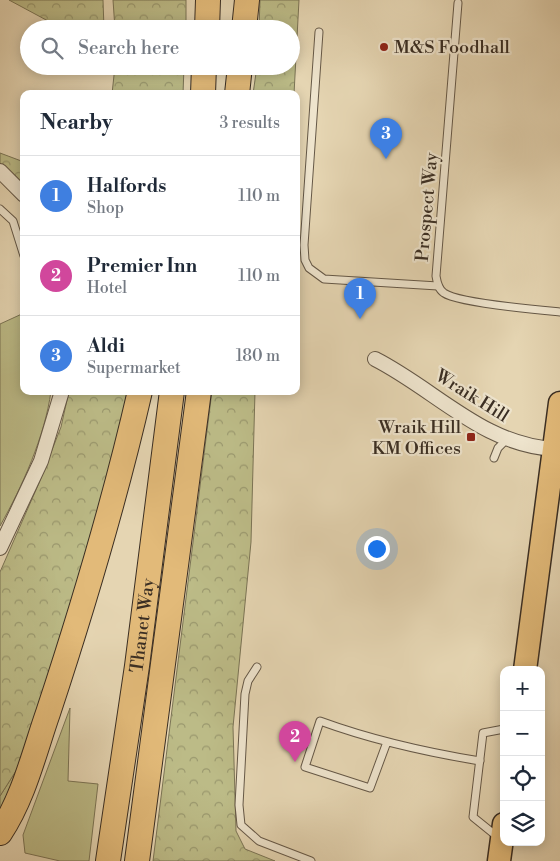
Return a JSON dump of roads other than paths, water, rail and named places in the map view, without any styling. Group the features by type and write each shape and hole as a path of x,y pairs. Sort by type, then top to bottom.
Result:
{"highway":[{"path":"207,20 208,0"},
{"path":"245,20 247,0"},
{"path":"203,90 204,75"},
{"path":"237,90 239,75"},
{"path":"0,832 20,796 58,682 125,458 139,395"},
{"name":"Thanet Way","path":"108,861 137,666 171,395"},
{"name":"Thanet Way","path":"136,861 198,395"}],"main road":[{"path":"526,666 560,403"}],"street":[{"path":"0,171 20,191"},
{"name":"Wraik Hill","path":"375,359 394,368 463,417 507,440 538,448 554,449"},
{"path":"0,548 41,461 61,395"}],"lane":[{"name":"Prospect Way","path":"458,3 436,276 438,286 444,293 467,300 560,312"},
{"path":"319,32 305,226 306,260 315,274 324,279 438,286"},
{"path":"0,209 13,221 20,243"},
{"path":"494,458 498,448 507,440"},
{"path":"257,667 248,681 245,694 239,805 241,824 259,842 311,861"},
{"path":"387,742 370,788 305,767 320,721 362,736 387,742 419,751 480,761"},
{"path":"500,730 483,733 473,817 500,841"}],"place":[{"name":"M&S Foodhall","path":"384,47"},
{"name":"Aldi","path":"386,159"},
{"name":"Halfords","path":"360,319"},
{"name":"Wraik Hill KM Offices","path":"471,437"},
{"name":"Premier Inn","path":"295,762"}]}
